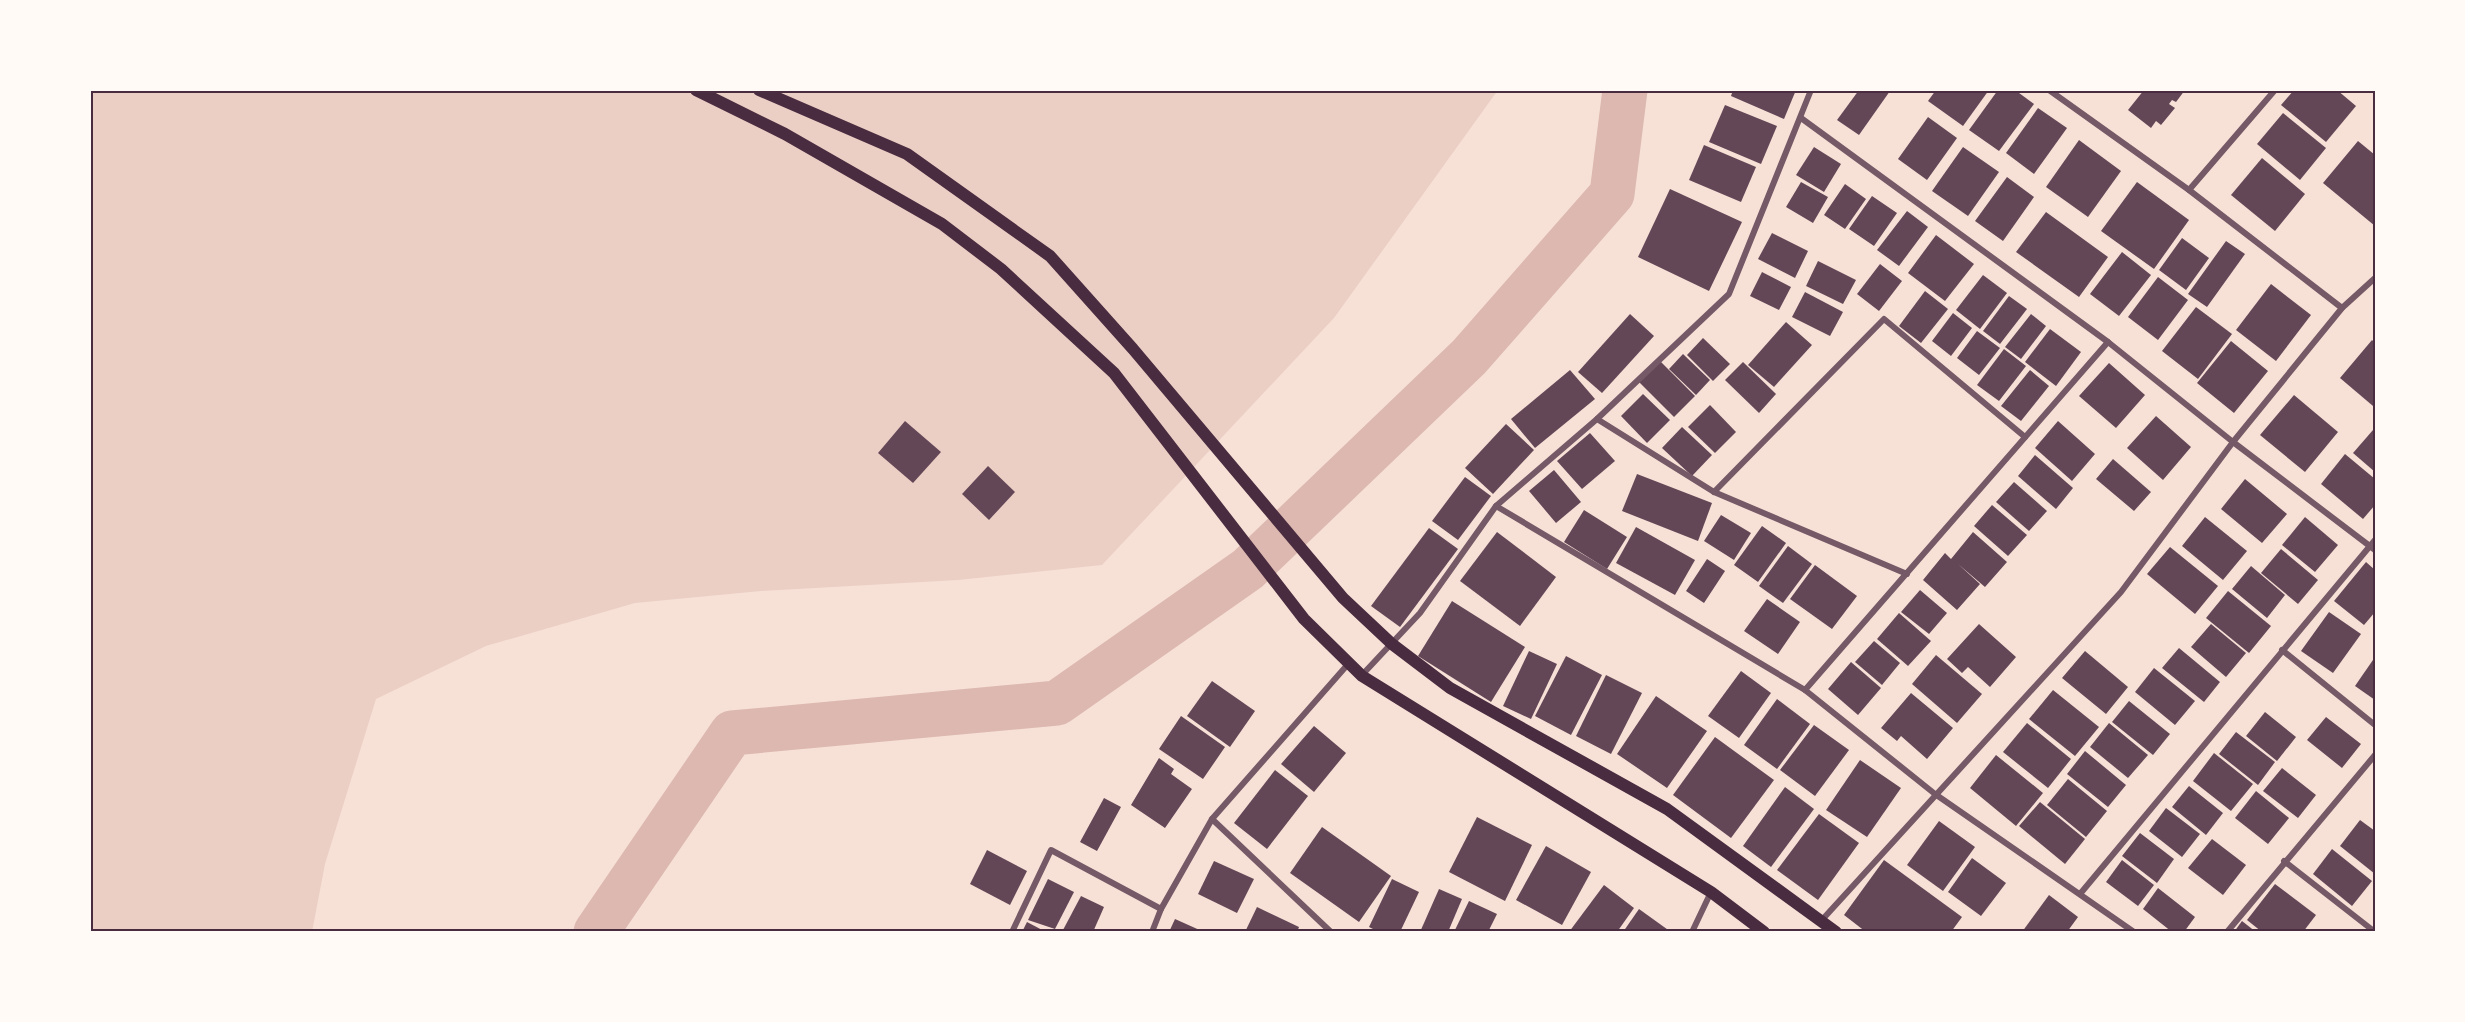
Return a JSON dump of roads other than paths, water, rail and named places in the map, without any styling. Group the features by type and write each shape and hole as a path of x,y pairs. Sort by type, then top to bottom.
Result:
{"main road":[{"path":"696,90 785,134 942,224 1001,269 1114,373 1304,619 1362,676 1711,892 1764,932"},
{"path":"759,90 916,160 1050,256 1343,598 1392,644 1450,688 1667,809 1836,932"}],"street":[{"path":"1362,676 1420,613 1496,506 1597,419 1729,294 1801,118 1810,90"},
{"path":"2049,90 2189,190 2342,308"},
{"path":"2189,190 2275,90"},
{"path":"1801,118 2108,342 2372,549"},
{"path":"1821,921 2121,592 2233,442 2342,308 2375,278"},
{"path":"1714,492 1884,319 2025,437"},
{"path":"1805,690 2108,342"},
{"path":"1597,419 1714,492 1907,574"},
{"path":"1496,506 1805,690 1935,794 2134,932"},
{"path":"2080,894 2282,650 2372,549 2375,540"},
{"path":"2282,650 2375,725"},
{"path":"1152,932 1161,909 1212,819 1350,662"},
{"path":"2227,932 2284,861 2375,755"},
{"path":"1212,819 1330,932"},
{"path":"1012,932 1051,850 1161,909"},
{"path":"2284,861 2375,932"},
{"path":"1692,932 1711,892"}],"waterway":[{"path":"596,932 732,733 1057,703 1248,569 1469,357 1612,194 1625,90"}]}
